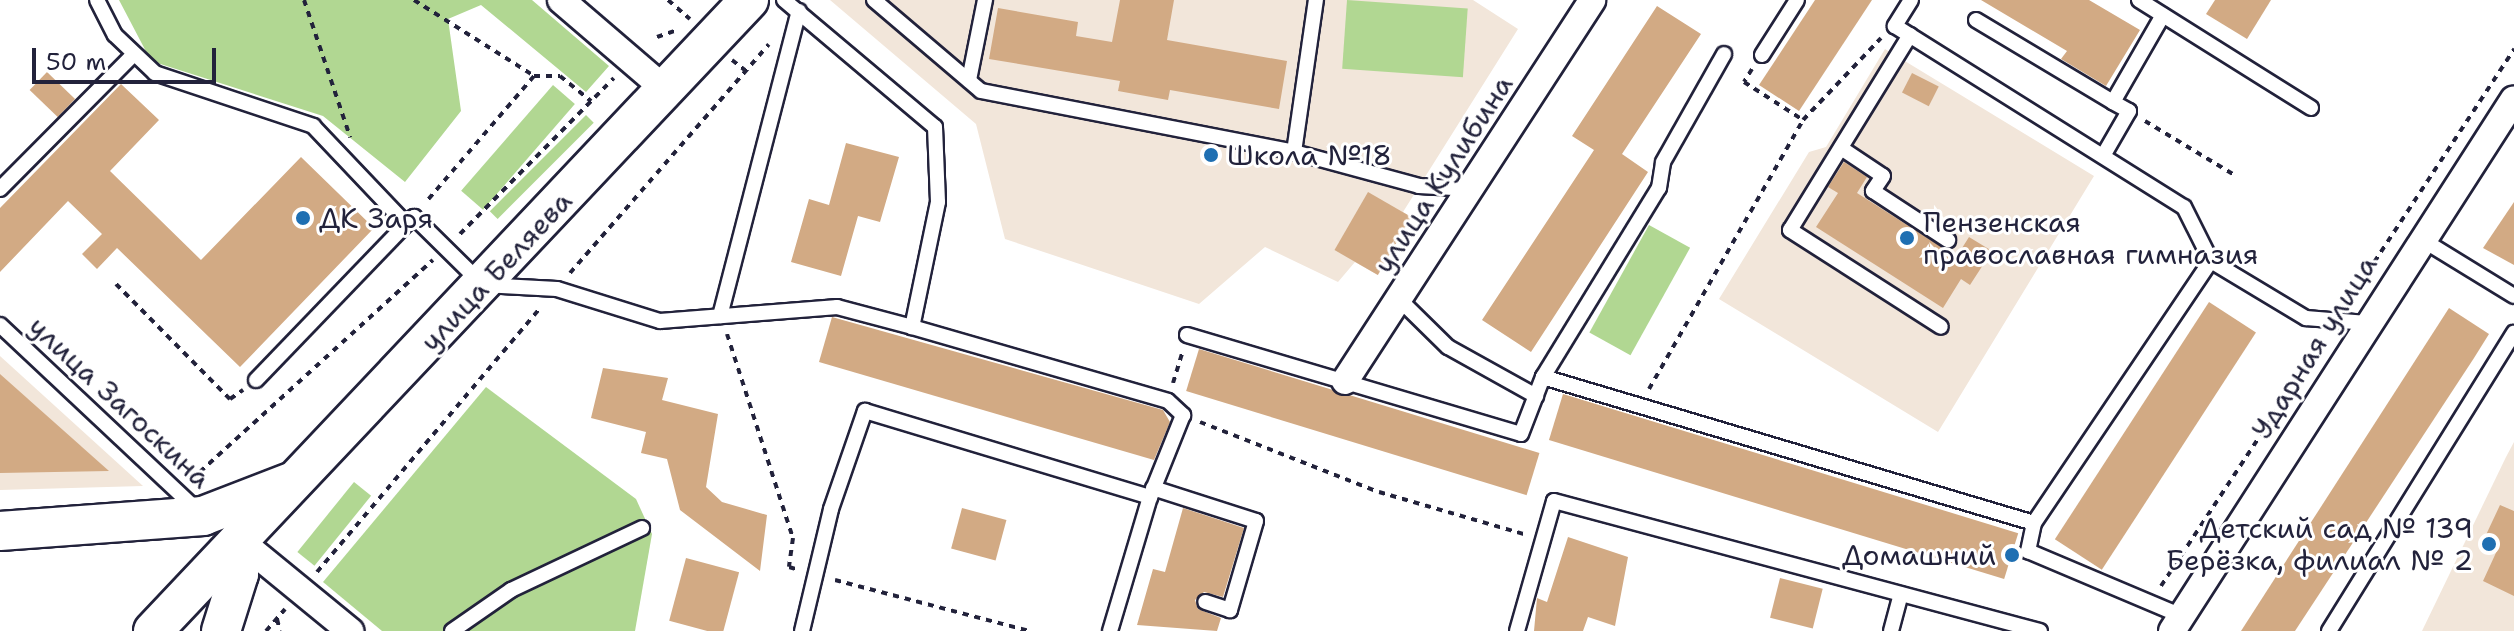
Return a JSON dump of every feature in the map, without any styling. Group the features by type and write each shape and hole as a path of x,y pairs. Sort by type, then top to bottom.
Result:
{"main road":[{"name":"улица Беляева","path":"153,631 749,0"},
{"path":"0,531 203,516 298,480"},
{"path":"221,631 239,574 239,540"}],"street":[{"path":"561,0 666,90"},
{"name":"улица Кулибина","path":"1345,381 1592,0"},
{"name":"Ударная улица","path":"2175,627 2367,323 2514,99"},
{"path":"239,540 350,631"}],"lane":[{"path":"97,0 115,35 155,73 313,126 365,181 483,285 557,289 660,321 837,307 1168,401 1183,415 1152,492 1110,631"},
{"path":"784,0 935,127 938,202 912,327"},
{"path":"874,0 981,91 1294,152 1419,186 1471,189"},
{"path":"969,80 985,0"},
{"path":"1294,152 1316,0"},
{"path":"1762,55 1797,0"},
{"path":"1911,0 1895,26 2184,207 2211,261 2306,318 2367,323"},
{"path":"2139,0 2311,108"},
{"path":"720,316 799,11"},
{"path":"2113,102 2163,15"},
{"path":"1976,20 2129,111 2103,156"},
{"path":"1910,35 1790,230 1941,327"},
{"path":"0,189 134,54"},
{"path":"1187,335 1521,434 1543,377 1659,188 1663,162 1724,54"},
{"path":"1841,148 1883,176 1873,191 1948,240"},
{"path":"256,380 410,220"},
{"path":"2421,239 2514,296"},
{"path":"2175,627 2028,551 2034,523 2211,261"},
{"path":"1400,300 1448,347 1536,396"},
{"name":"улица Загоскина","path":"0,325 203,516"},
{"path":"2329,631 2514,333"},
{"path":"1543,377 2034,523"},
{"path":"802,631 865,411 1256,521 1230,610 1205,602"},
{"path":"1517,631 1554,501 2040,631"},
{"path":"452,631 511,590 642,528"},
{"path":"1891,631 1901,594"}],"path":[{"path":"304,0 365,181"},
{"path":"414,0 534,76 560,76 591,101"},
{"path":"1640,406 1803,120 1895,26"},
{"path":"1762,55 1744,82 1803,120"},
{"path":"410,220 534,76"},
{"path":"2129,111 2233,174"},
{"path":"116,284 230,399 256,380"},
{"path":"720,316 793,538 789,567 1030,631"},
{"path":"1168,401 1187,335"},
{"path":"1183,415 1379,492 1543,539"},
{"path":"277,619 280,631"}],"shaded area":[{"name":"Школа №18","path":"830,0 1473,0 1518,29 1403,212 1411,217 1378,275 1355,262 1338,282 1265,247 1199,304 1005,239 976,124"},
{"name":"Пензенская православная гимназия","path":"1885,49 2094,176 1938,432 1719,299 1809,152 1826,147"},
{"path":"0,356 143,486 0,490"},
{"name":"Детский сад № 139 Берёзка, филиал № 2","path":"2514,442 2514,631 2422,631 2506,457"}],"green space":[{"path":"119,0 532,0 609,66 586,92 481,5 448,19 461,111 405,182 323,116 151,61"},
{"path":"1347,0 1468,8 1463,77 1342,69"},
{"path":"553,85 575,104 483,210 461,191"},
{"path":"586,115 594,123 498,219 490,211"},
{"path":"1649,225 1690,248 1630,355 1589,333"},
{"path":"486,387 636,499 652,534 635,631 382,631 323,582"},
{"path":"354,482 371,496 314,566 297,552"}],"building":[{"path":"1120,0 1174,0 1167,40 1287,61 1279,109 1170,90 1168,100 1118,91 1120,81 989,59 998,8 1078,22 1076,36 1112,42"},
{"path":"1815,0 1872,0 1799,111 1759,85"},
{"path":"1981,0 2089,0 2140,30 2106,86 2061,59 2067,51"},
{"path":"2215,0 2271,0 2247,39 2206,14"},
{"path":"1657,6 1701,34 1622,154 1648,172 1531,352 1482,320 1594,150 1572,136"},
{"path":"47,72 75,99 58,117 30,90"},
{"path":"1912,73 1939,87 1929,106 1902,93"},
{"name":"ДК Заря","path":"121,84 159,120 110,171 201,260 301,157 374,228 240,367 117,248 97,269 82,254 102,234 68,201 0,272 0,208"},
{"path":"846,143 899,157 880,222 858,216 841,276 791,262 809,199 829,205"},
{"path":"1844,162 1867,177 1857,193 1943,248 1957,256 1969,237 1992,251 1970,285 1961,279 1943,308 1816,227 1838,193 1828,187"},
{"path":"1368,192 1411,217 1378,275 1334,250"},
{"path":"2514,202 2514,265 2483,248"},
{"path":"2209,302 2256,332 2102,570 2055,539"},
{"path":"2449,308 2489,334 2474,358 2295,631 2241,631"},
{"path":"832,317 1163,410 1170,422 1154,460 819,362"},
{"path":"1199,349 1539,453 1527,495 1186,391"},
{"path":"603,368 668,378 662,400 718,414 706,487 722,502 767,515 760,571 680,510 667,459 641,453 646,432 591,418"},
{"path":"0,374 109,471 0,473"},
{"path":"1563,394 2018,533 2004,579 1549,440"},
{"path":"2500,505 2514,511 2514,596 2483,581 2500,544 2485,537"},
{"path":"962,508 1006,520 996,560 951,549"},
{"path":"1183,508 1244,528 1223,597 1204,592 1195,600 1198,609 1221,618 1217,631 1137,625 1153,569 1165,572"},
{"path":"1568,537 1628,557 1615,626 1588,617 1583,631 1534,631 1537,598 1547,602"},
{"path":"686,558 739,572 723,631 707,631 669,621"},
{"path":"1780,578 1823,589 1813,628 1770,618"}],"place":[{"name":"Школа №18","path":"1211,155"},
{"name":"ДК Заря","path":"303,218"},
{"name":"Пензенская православная гимназия","path":"1907,238"},
{"name":"Детский сад № 139 Берёзка, филиал № 2","path":"2489,544"},
{"name":"Домашний","path":"2012,555"}]}
